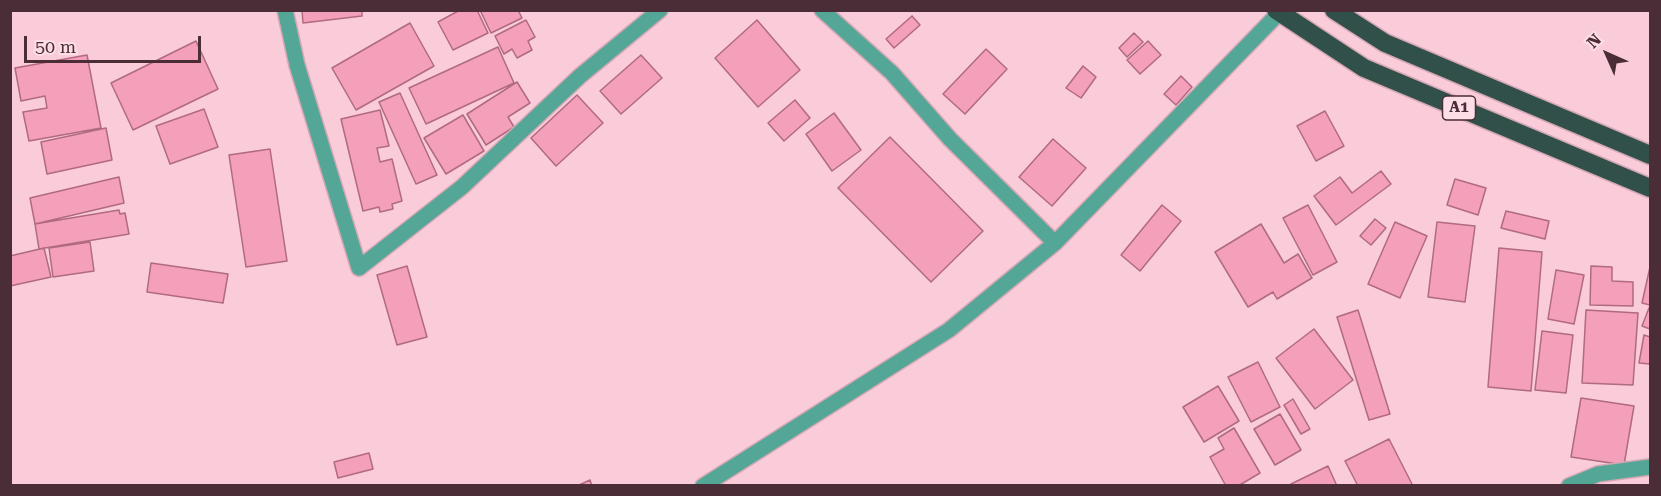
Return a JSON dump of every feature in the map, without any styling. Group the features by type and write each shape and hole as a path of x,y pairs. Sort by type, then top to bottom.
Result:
{"highway":[{"name":"A1","path":"1334,10 1385,43 1650,155"},
{"name":"A1","path":"1277,12 1365,68 1650,188"}],"street":[{"path":"285,10 297,65 359,268 462,187 580,76 660,10"},
{"path":"822,10 892,73 950,139 1055,243"},
{"path":"703,486 950,330 1055,243 1277,12"},
{"path":"1569,486 1598,474 1650,467"}],"building":[{"path":"302,10 362,10 362,16 303,23"},
{"path":"460,10 477,10 488,33 453,50 438,22"},
{"path":"480,10 518,10 522,18 491,33"},
{"path":"912,16 920,25 894,48 886,39"},
{"path":"526,20 535,37 528,41 532,50 517,58 512,49 504,54 495,36"},
{"path":"757,20 800,70 758,107 715,58"},
{"path":"410,23 434,66 356,110 332,68"},
{"path":"1134,33 1143,42 1127,57 1119,48"},
{"path":"196,41 218,89 133,130 111,83"},
{"path":"1148,41 1161,55 1140,74 1127,60"},
{"path":"498,47 514,83 426,124 409,88"},
{"path":"986,49 1007,69 965,114 943,94"},
{"path":"87,55 101,128 29,141 23,112 47,108 45,96 21,101 15,68"},
{"path":"641,55 662,78 621,114 600,91"},
{"path":"1083,66 1096,77 1081,98 1066,88"},
{"path":"1181,76 1192,87 1176,105 1164,94"},
{"path":"517,82 530,103 508,117 514,127 486,145 467,114"},
{"path":"400,93 437,175 416,184 379,102"},
{"path":"577,95 603,123 556,166 531,138"},
{"path":"795,100 810,118 784,141 768,123"},
{"path":"204,109 218,147 170,164 156,126"},
{"path":"380,110 389,146 377,148 380,162 392,159 402,201 392,204 393,209 380,212 379,207 363,211 341,119"},
{"path":"1325,111 1344,146 1316,161 1297,126"},
{"path":"834,113 861,150 832,171 806,134"},
{"path":"463,115 484,151 446,174 424,138"},
{"path":"106,128 112,160 47,174 41,142"},
{"path":"890,137 983,231 931,282 838,188"},
{"path":"1053,139 1086,168 1052,206 1019,177"},
{"path":"270,149 287,261 246,267 229,155"},
{"path":"1381,171 1391,184 1336,225 1314,196 1340,177 1352,193"},
{"path":"119,177 124,203 35,224 30,198"},
{"path":"1455,179 1486,188 1478,215 1447,205"},
{"path":"1162,205 1181,221 1140,271 1121,255"},
{"path":"1308,205 1337,262 1313,275 1283,218"},
{"path":"119,210 120,214 125,213 129,234 39,249 35,224"},
{"path":"1506,211 1549,221 1545,239 1501,228"},
{"path":"1375,219 1386,228 1371,245 1360,236"},
{"path":"1395,222 1427,236 1400,298 1368,284"},
{"path":"1437,222 1475,226 1465,302 1428,297"},
{"path":"1261,224 1284,263 1298,254 1312,278 1277,299 1273,292 1248,307 1215,252"},
{"path":"90,242 94,271 53,277 49,248"},
{"path":"44,248 51,277 10,286 10,256"},
{"path":"1499,248 1542,252 1531,391 1488,387"},
{"path":"151,263 228,274 223,303 147,292"},
{"path":"407,266 427,337 397,345 377,275"},
{"path":"1591,266 1612,267 1612,281 1633,282 1633,306 1590,305"},
{"path":"1650,267 1650,305 1642,303"},
{"path":"1556,270 1584,275 1574,324 1548,319"},
{"path":"1650,309 1650,329 1642,326"},
{"path":"1358,310 1390,414 1369,420 1337,317"},
{"path":"1586,310 1638,313 1633,385 1582,383"},
{"path":"1314,329 1353,380 1315,409 1276,358"},
{"path":"1542,331 1573,335 1566,393 1535,390"},
{"path":"1644,335 1650,337 1650,364 1639,363"},
{"path":"1258,362 1280,407 1251,422 1228,377"},
{"path":"1218,386 1239,421 1204,442 1183,407"},
{"path":"1581,398 1634,406 1624,465 1571,457"},
{"path":"1293,399 1310,429 1301,434 1284,405"},
{"path":"1280,414 1301,450 1275,465 1254,429"},
{"path":"1234,428 1260,473 1238,486 1226,486 1210,457 1224,449 1218,438"},
{"path":"1389,439 1413,486 1358,486 1345,461"},
{"path":"369,453 373,469 338,478 334,462"},
{"path":"1328,466 1337,486 1292,486 1291,484"},
{"path":"590,480 592,486 577,486"}]}
